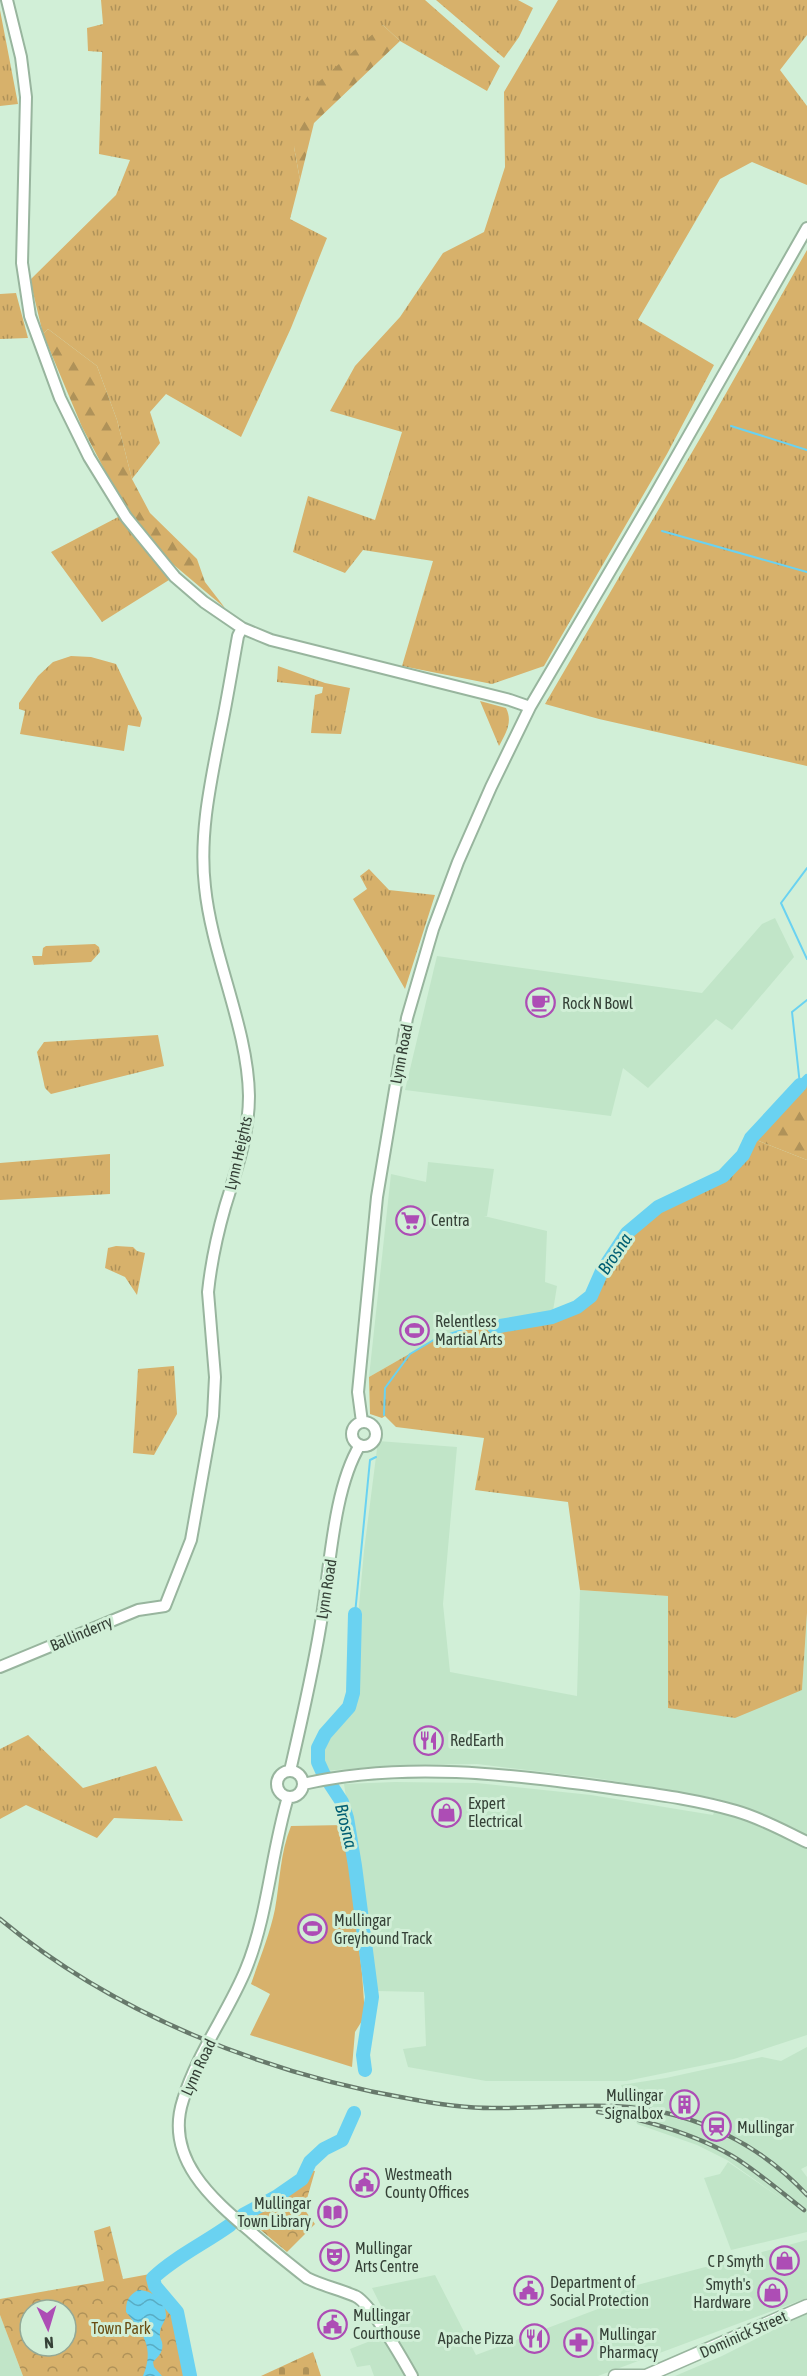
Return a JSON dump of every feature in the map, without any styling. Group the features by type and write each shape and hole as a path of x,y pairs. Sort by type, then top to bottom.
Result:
{"main road":[{"name":"Dominick Street","path":"646,2376 807,2306"},
{"path":"615,2376 646,2376"}],"street":[{"path":"7,0 21,57 26,97 22,263 30,316 60,398 89,457 126,517 176,577 204,602 242,628 271,640 530,707"},
{"name":"Lynn Road","path":"362,1422 358,1392 377,1197 407,1018 433,929 491,787 530,707 653,498 807,228"},
{"name":"Lynn Heights","path":"165,1606 191,1540 209,1442 214,1397 208,1292 216,1242 244,1141 248,1116 247,1070 210,916 203,857 211,782 238,636 242,628"},
{"name":"Lynn Road","path":"362,1422 372,1425 376,1434 372,1443 367,1446 360,1445 354,1440 352,1434 356,1425 362,1422"},
{"name":"Lynn Road","path":"290,1771 320,1629 341,1494 351,1460 360,1445"},
{"name":"Ballinderry","path":"0,1667 138,1610 165,1606"},
{"path":"303,1784 298,1773 290,1771 279,1776 277,1785 280,1793 288,1797 297,1795 303,1784 332,1777 383,1772 462,1772 554,1780 691,1800 738,1811 807,1842"},
{"name":"Lynn Road","path":"288,1797 254,1946 245,1970 182,2101 179,2119 180,2134 194,2174 221,2207 307,2278 322,2286 358,2296 382,2327 412,2376"}],"shaded area":[{"path":"775,918 794,957 732,1030 716,1019 648,1088 623,1068 611,1116 405,1090 437,956 702,993 762,924"},
{"path":"428,1162 494,1169 487,1216 484,1216 547,1231 545,1282 557,1286 552,1317 494,1327 465,1329 437,1338 369,1377 391,1174 426,1182"},
{"path":"378,1441 457,1447 443,1604 450,1672 577,1696 580,1590 668,1596 669,1708 802,1690 807,1613 807,2035 734,2059 626,2081 486,2081 408,2067 403,2049 426,2046 424,1992 376,1991 344,1784 477,1783 591,1795 713,1815 719,1799 596,1778 477,1764 396,1765 325,1771 319,1761 323,1739 355,1694 355,1650 364,1551"},
{"path":"807,2047 807,2166 801,2169 807,2177 807,2232 731,2250 704,2178 720,2174 728,2162 786,2202 727,2160 697,2145 637,2124 621,2085 666,2078 762,2057 781,2061"},
{"path":"807,2240 807,2298 598,2376 416,2376 372,2288 435,2275 476,2355 619,2301 622,2289"},
{"path":"807,2313 807,2376 675,2376 722,2356"},
{"path":"0,2315 23,2376 0,2376"},
{"path":"383,2336 408,2376 374,2376 370,2365 357,2367 350,2349"}],"green space":[{"path":"101,0 425,0 500,66 487,91 400,41 383,25 294,147 300,180 290,219 327,238 291,328 241,437 166,394 150,412 160,443 132,479 117,420 97,366 48,329 43,334 30,280 116,195 130,160 99,154 102,52 88,51 87,28 103,24"},
{"path":"436,0 518,0 533,8 519,37 504,58"},
{"path":"558,0 807,0 807,35 780,70 807,106 807,185 752,162 720,179 638,320 714,365 667,454 544,666 492,684 402,666 433,561 363,550 345,573 293,552 308,496 375,520 402,432 330,411 355,366 400,317 443,253 484,232 505,167 504,92"},
{"path":"0,10 18,104 0,106"},
{"path":"383,25 400,41 314,123 300,180 294,147 300,109 313,87"},
{"path":"807,250 807,766 599,719 545,704 712,418"},
{"path":"16,293 28,338 0,339 0,294"},
{"path":"48,329 97,366 117,420 132,479 150,513 197,559 205,582 225,608 168,560 122,503 82,427 43,334"},
{"path":"120,516 169,580 102,622 51,552"},
{"path":"71,656 91,657 116,664 142,718 140,727 128,725 124,751 20,734 25,711 19,709 19,703 38,676 53,662"},
{"path":"278,666 325,683 350,688 341,734 311,733 315,695 322,693 323,687 277,682"},
{"path":"480,701 506,708 509,723 499,746"},
{"path":"369,869 389,890 435,895 405,989 353,899 367,889 360,876"},
{"path":"95,944 99,947 100,952 91,962 34,965 32,956 42,956 43,948 46,946"},
{"path":"158,1035 164,1066 51,1094 45,1088 37,1052 44,1042"},
{"path":"807,1078 807,1160 751,1138 800,1085"},
{"path":"751,1138 807,1160 807,1613 802,1690 735,1718 668,1708 668,1596 580,1590 568,1502 475,1490 484,1438 396,1427 385,1416 382,1418 370,1414 369,1377 437,1338 465,1329 494,1327 552,1317 577,1307 591,1296 602,1271 627,1233 658,1207 723,1176 743,1155"},
{"path":"110,1154 110,1194 0,1200 0,1163"},
{"path":"133,1247 145,1253 137,1295 125,1277 105,1268 108,1248"},
{"path":"174,1366 177,1414 154,1455 133,1453 138,1369"},
{"path":"28,1735 83,1788 156,1766 183,1821 114,1818 97,1838 26,1805 0,1819 0,1749"},
{"name":"Mullingar Greyhound Track","path":"344,1825 365,2016 355,2032 352,2067 250,2035 270,1994 251,1984 273,1918 282,1857 291,1826"},
{"path":"306,2170 315,2171 304,2209 315,2224 287,2252 243,2215 287,2191"},
{"name":"Town Park","path":"110,2226 123,2279 150,2274 155,2288 175,2316 189,2376 23,2376 0,2315 0,2299 104,2281 94,2231"},
{"path":"313,2352 321,2376 261,2376"}],"water":[{"path":"138,2290 157,2297 161,2300 165,2310 166,2317 160,2334 162,2351 153,2362 154,2367 162,2376 143,2376 148,2357 145,2341 138,2327 126,2312 128,2299"}],"waterway":[{"path":"731,426 807,450"},
{"path":"662,531 807,572"},
{"name":"Brosna","path":"807,868 781,903 807,959"},
{"name":"Brosna","path":"800,1085 792,1012 807,1000"},
{"name":"Brosna","path":"800,1085 807,1078"},
{"name":"Brosna","path":"494,1327 552,1317 577,1307 591,1296 602,1271 627,1233 658,1207 723,1176 743,1155 751,1138 800,1085"},
{"name":"Brosna","path":"384,1415 385,1388 410,1354 437,1338 465,1329 494,1327"},
{"name":"Brosna","path":"355,1614 370,1460 376,1457"},
{"name":"Brosna","path":"355,1614 353,1693 349,1707 325,1734 318,1748 318,1762 342,1802 355,1866 372,1997 363,2055 365,2070"},
{"name":"Brosna","path":"243,2215 276,2197 302,2179 310,2162 324,2149 342,2140 354,2113"},
{"name":"Brosna","path":"190,2376 177,2312 155,2286 153,2278 180,2257 230,2225"}],"railway":[{"path":"0,1919 44,1953 92,1984 142,2011 247,2056 356,2088 441,2104 492,2108 611,2106 654,2110 679,2116 703,2124 748,2147 789,2177 807,2195"},
{"path":"598,2112 655,2124 714,2146 746,2165 804,2210"}],"place":[{"name":"Rock N Bowl","path":"541,1003"},
{"name":"Centra","path":"410,1220"},
{"name":"Relentless Martial Arts","path":"414,1330"},
{"name":"RedEarth","path":"429,1740"},
{"name":"Expert Electrical","path":"447,1812"},
{"name":"Mullingar Greyhound Track","path":"313,1929"},
{"name":"Mullingar Signalbox","path":"684,2104"},
{"name":"Mullingar","path":"716,2127"},
{"name":"Westmeath County Offices","path":"364,2183"},
{"name":"Mullingar Town Library","path":"332,2212"},
{"name":"Mullingar Arts Centre","path":"334,2257"},
{"name":"C P Smyth","path":"785,2261"},
{"name":"Department of Social Protection","path":"529,2291"},
{"name":"Smyth's Hardware","path":"772,2293"},
{"name":"Mullingar Courthouse","path":"332,2324"},
{"name":"Apache Pizza","path":"535,2338"},
{"name":"Mullingar Pharmacy","path":"578,2343"}]}
